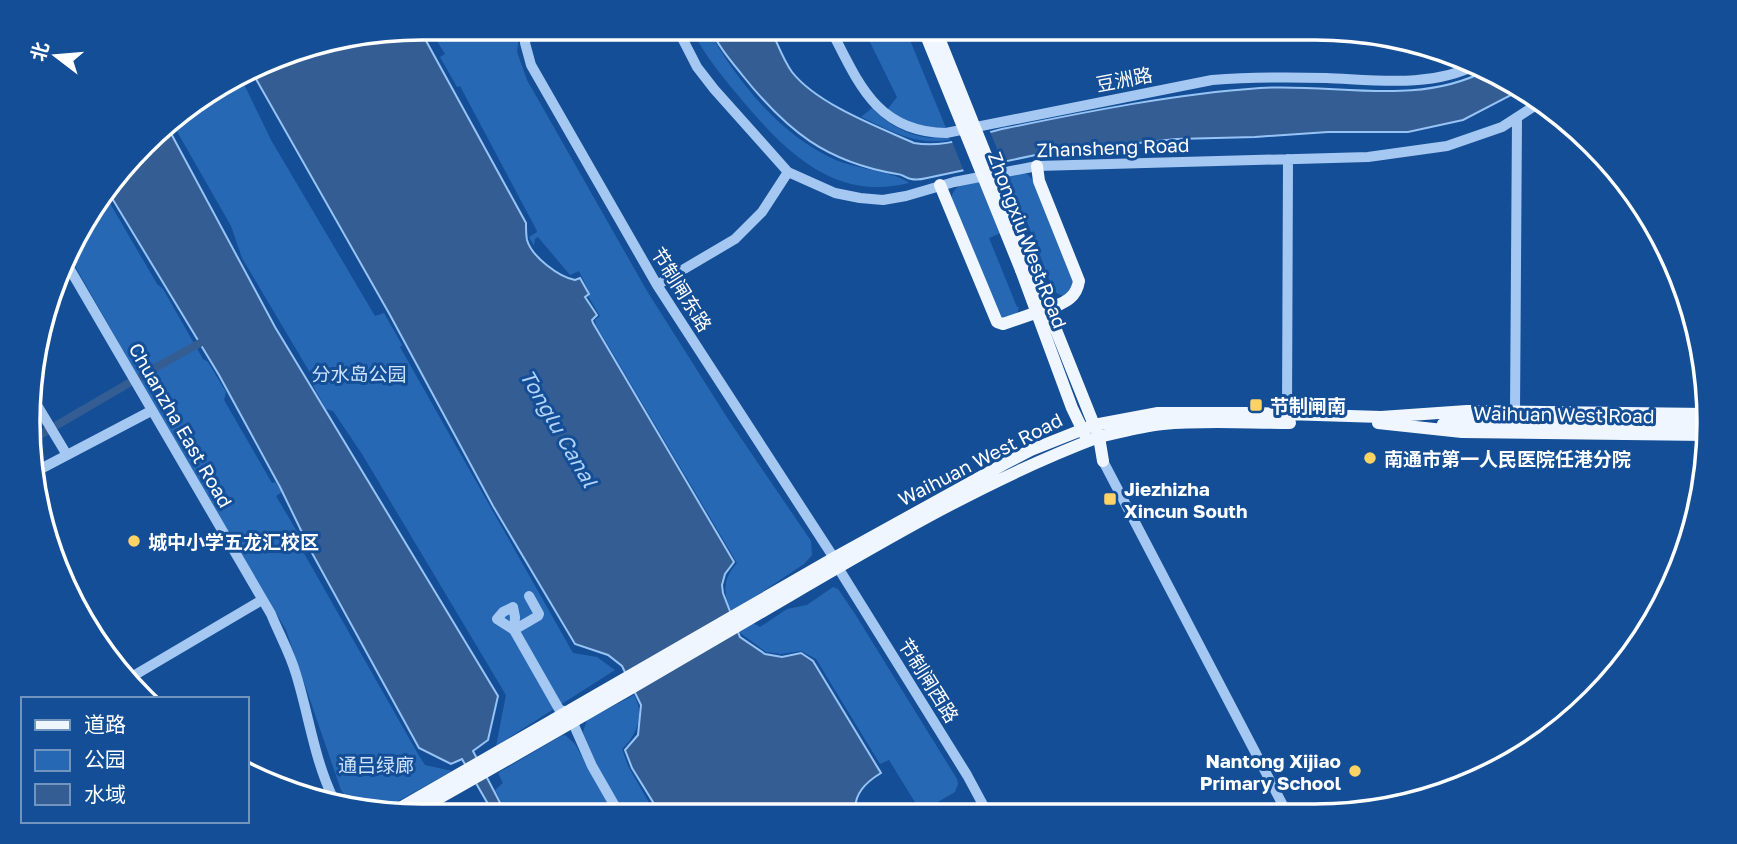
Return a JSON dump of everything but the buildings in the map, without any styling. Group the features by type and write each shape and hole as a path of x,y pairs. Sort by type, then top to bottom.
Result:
{"main road":[{"name":"Zhongxiu West Road","path":"928,40 1025,268"},
{"name":"Zhongxiu West Road","path":"940,40 1041,312 1094,439"},
{"path":"940,185 997,322 1003,324 1071,299 1079,281 1039,181 1037,166"},
{"name":"Waihuan West Road","path":"1380,420 1467,411 1697,414"},
{"name":"Waihuan West Road","path":"569,717 1004,464 1088,427 1158,413 1254,413 1380,420 1462,432 1696,435"},
{"name":"Waihuan West Road","path":"836,562 1021,469 1094,439 1161,424 1452,419 1467,422 1697,425"},
{"path":"1094,439 1103,461"},
{"path":"410,804 489,764 569,717"},
{"path":"425,804 461,779"}],"street":[{"name":"节制闸东路","path":"526,40 531,65 657,285 836,562"},
{"name":"Zhansheng Road","path":"683,40 697,66 714,89 788,172 835,193 883,200 906,197 940,185 1037,166 1368,156 1447,146 1502,127 1531,108"},
{"name":"豆洲路","path":"837,40 875,106 900,124 929,133 946,133 1212,80 1253,76 1418,82 1465,71"},
{"path":"1515,412 1517,118"},
{"path":"1287,415 1288,159"},
{"path":"657,285 736,239 762,212 788,172"},
{"name":"Chuanzha East Road","path":"71,272 262,600 296,673 314,747 331,793"},
{"path":"40,411 66,455"},
{"path":"43,468 151,411"},
{"path":"1103,461 1282,804"},
{"name":"节制闸西路","path":"836,562 983,804"},
{"path":"529,596 539,614 514,630 559,709 569,717 614,804"},
{"path":"135,674 262,600"}],"green space":[{"path":"436,40 518,40 517,52 527,80 647,291 728,419 811,541 812,555 804,564 732,612 725,593 729,574 737,563 596,325 595,320 600,316 588,296 590,294 579,271 570,275 538,237 534,246 529,237 537,232 536,229 460,86 457,87 440,57 445,54"},
{"path":"698,40 714,40 746,87 797,137 838,161 896,176 909,183 882,187 857,185 813,168 775,137 734,90"},
{"path":"869,40 910,40 946,128 915,124 887,110 897,97"},
{"name":"分水岛公园","path":"244,84 271,140 375,316 384,313 402,345 400,347 573,653 597,657 615,670 496,746 506,695 362,454 333,411 326,409 311,382 312,376 242,258 231,226 176,130"},
{"path":"872,108 898,128 918,136 949,137 950,140 915,139 861,117"},
{"path":"1027,174 1033,180 1073,281 1072,291 1063,296 1054,292 1027,222 989,238 1019,307 1017,314 1005,319 999,316 951,200 952,194 963,183"},
{"name":"通吕绿廊","path":"110,203 203,359 208,362 226,392 224,400 272,483 275,482 282,492 276,496 305,545 301,548 418,754 425,765 452,771 395,803 345,795 286,630 74,265 91,231"},
{"path":"833,587 838,589 957,779 955,792 935,804 916,804 889,760 880,764 816,659 801,651 781,654 766,652 739,632 753,623 760,627 787,609 807,605"},
{"path":"634,695 639,709 638,724 622,749 628,766 650,804 618,804 598,770 583,732 587,720"},
{"path":"565,735 575,744 608,804 503,804 495,790 503,783 498,773"}],"water":[{"name":"Tonglu Canal","path":"426,40 526,223 527,238 534,253 554,271 575,280 580,278 589,294 585,297 597,315 592,320 593,323 734,562 725,574 722,585 740,637 765,654 782,657 801,653 813,661 881,773 861,790 856,804 654,804 632,768 625,750 638,735 641,705 622,666 608,655 575,644 493,506 390,315 256,79 323,53 372,44"},
{"path":"776,40 792,72 817,94 866,122 914,143 926,144 949,142 1101,109 1260,88 1403,91 1431,88 1474,75 1512,95 1463,120 1408,132 1328,132 1176,139 1045,153 913,179 849,161 810,141 792,128 759,96 717,41"},
{"path":"171,134 275,327 498,696 488,740 473,751 501,804 488,804 462,759 451,764 419,748 312,553 280,487 219,375 113,199 135,170"}],"pier":[{"path":"989,129 1004,166 965,174 951,139"}],"waterway":[{"path":"153,369 200,343"},
{"path":"140,377 146,373"},
{"path":"41,435 129,383"}],"place":[{"name":"节制闸南","path":"1256,405"},
{"name":"南通市第一人民医院任港分院","path":"1370,458"},
{"name":"Jiezhizha Xincun South","path":"1110,499"},
{"name":"城中小学五龙汇校区","path":"134,541"},
{"name":"Nantong Xijiao Primary School","path":"1355,771"}]}
